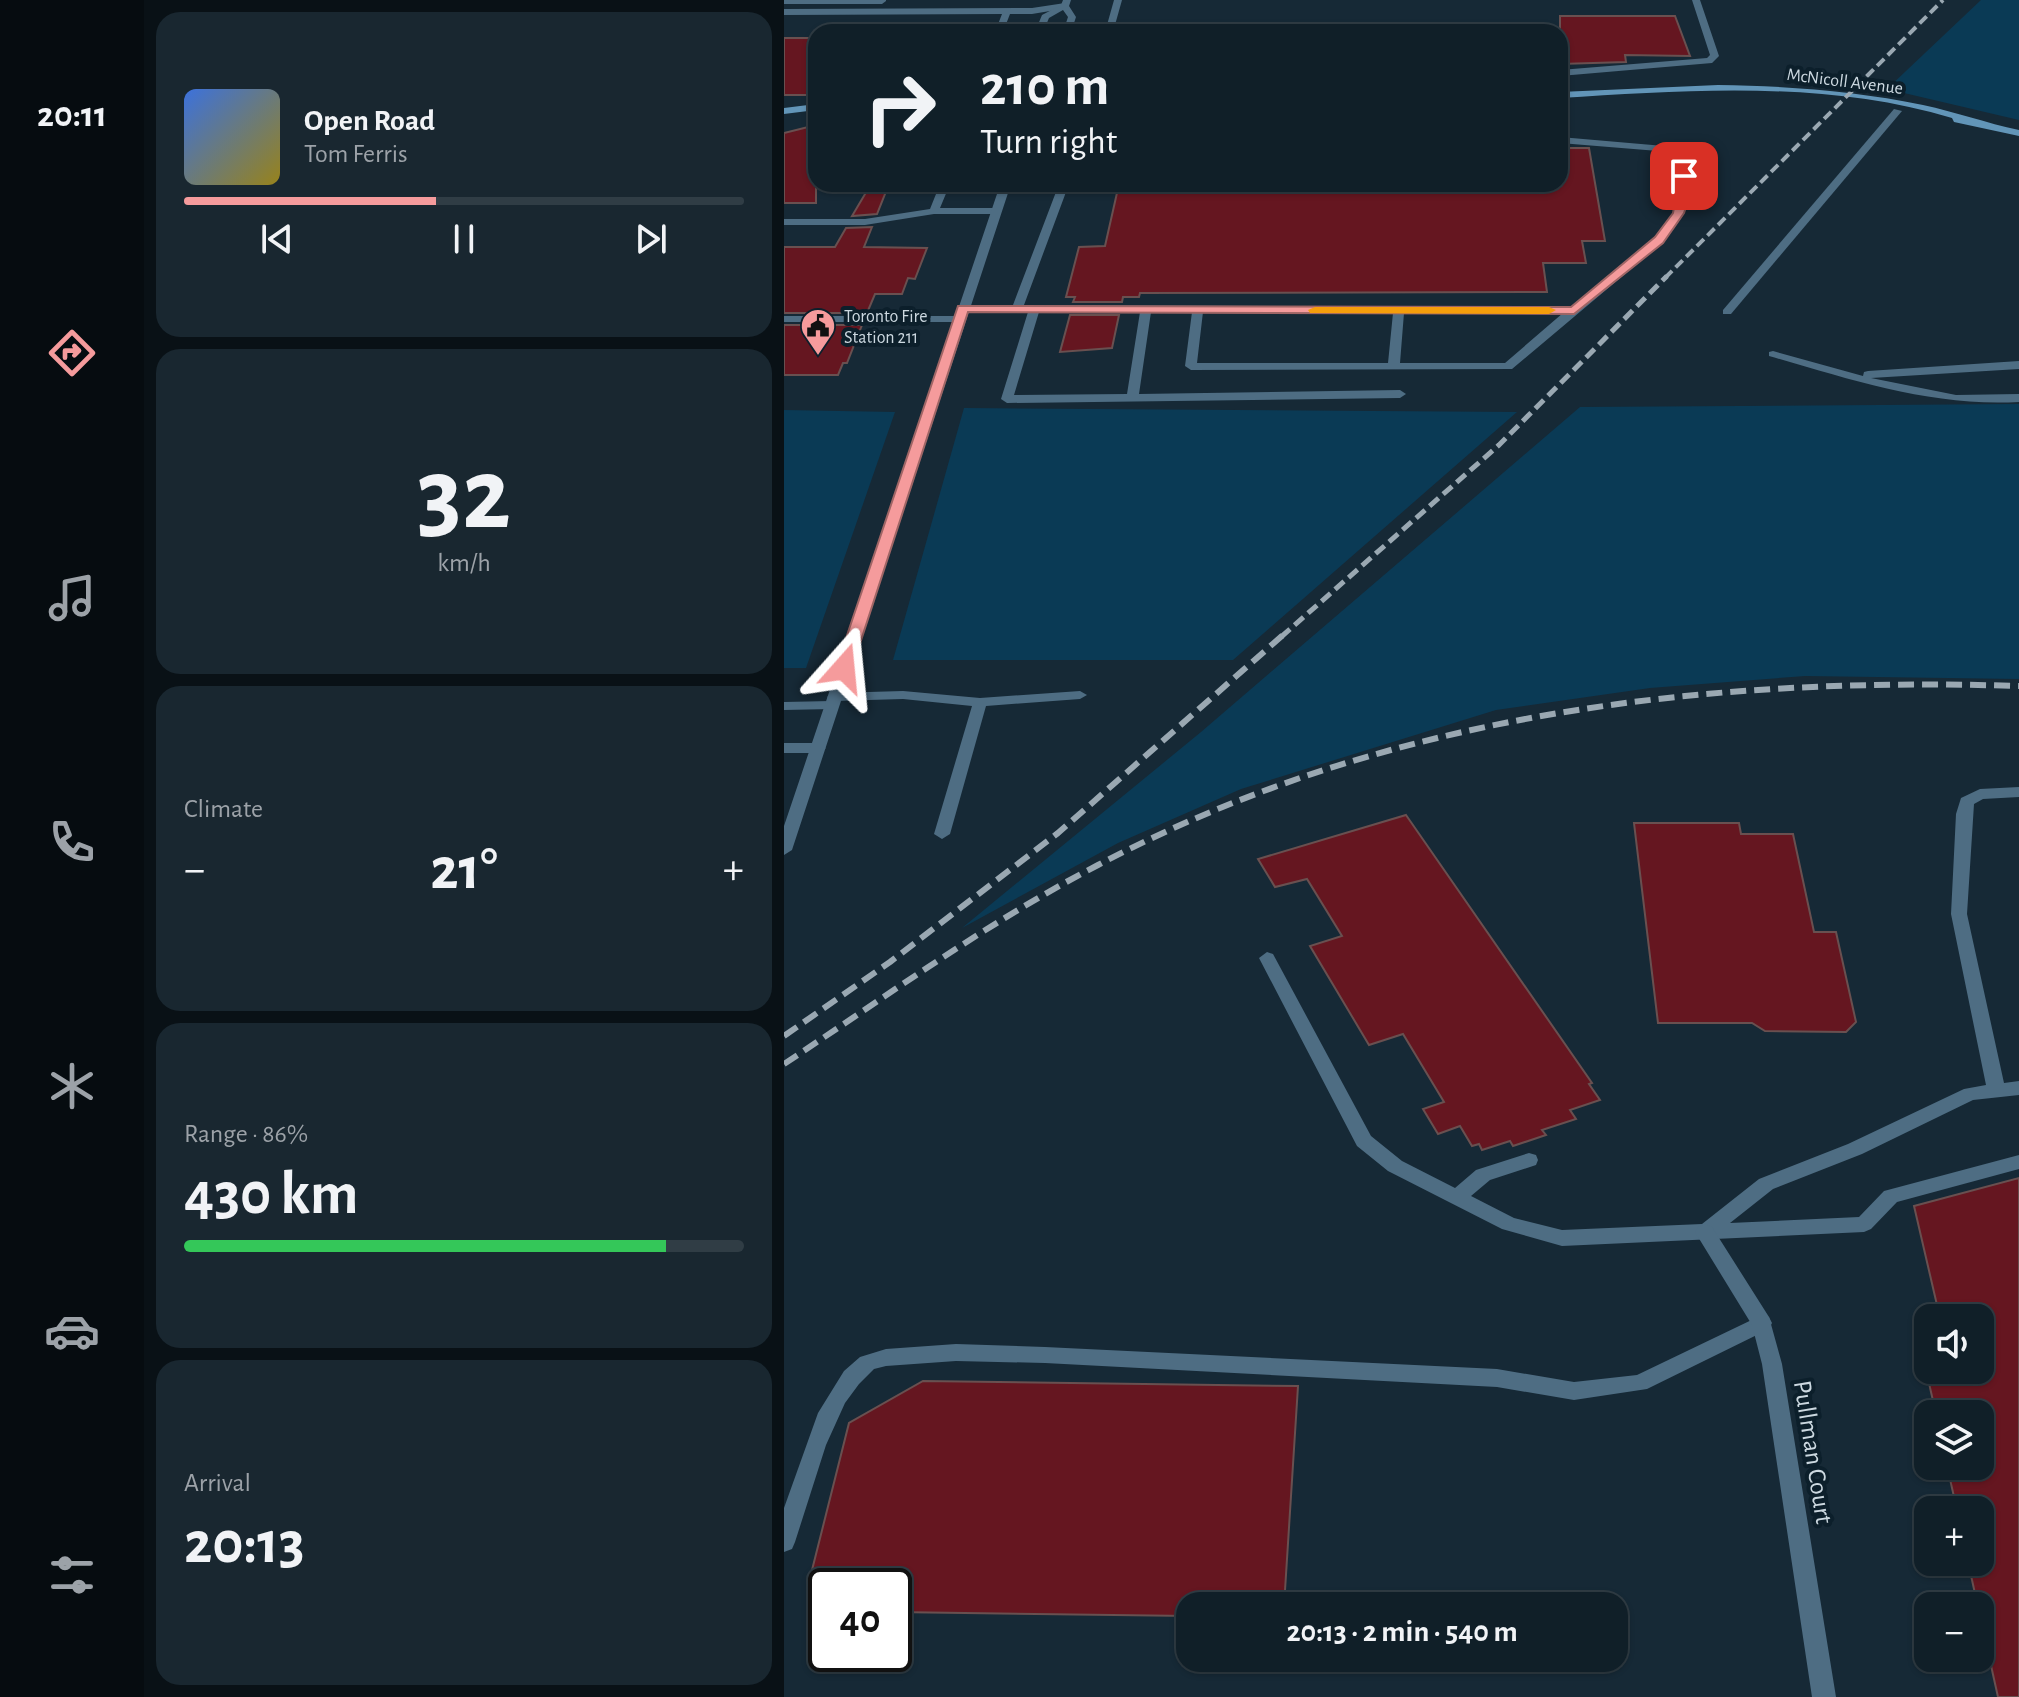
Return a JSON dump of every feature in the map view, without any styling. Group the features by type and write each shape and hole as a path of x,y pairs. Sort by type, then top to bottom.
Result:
{"main road":[{"name":"McNicoll Avenue","path":"1568,95 1718,87 1850,95 1940,110 1966,120"},
{"name":"McNicoll Avenue","path":"1718,87 1735,93 1844,101 1966,120 2019,133"},
{"path":"784,111 808,108"}],"street":[{"path":"784,1 1009,0"},
{"path":"1111,24 1118,0"},
{"path":"1568,72 1709,61 1715,56 1713,44 1696,0"},
{"path":"784,12 1007,11 1066,3"},
{"path":"1042,24 1045,17 1066,3"},
{"path":"1066,3 1072,17 1070,24"},
{"path":"1002,24 1007,11"},
{"path":"1727,312 1897,111"},
{"path":"1198,310 1191,366 1508,367 1659,240 1678,213 1685,192 1684,176 1661,148 1568,141"},
{"path":"934,211 942,192"},
{"path":"784,850 1002,192"},
{"path":"1017,309 1061,192"},
{"path":"784,222 865,222 934,211 996,211"},
{"path":"784,319 962,314 1017,309 1574,310"},
{"path":"1034,309 1007,399 1400,394"},
{"path":"1132,398 1146,310"},
{"path":"1394,367 1399,310"},
{"path":"1773,354 1917,394 1990,401 2019,398"},
{"path":"1854,376 2019,365"},
{"path":"784,706 903,695 980,702 1080,695"},
{"path":"942,834 980,702"},
{"path":"784,748 818,748"},
{"path":"1996,1088 1959,914 1964,814 1967,801 1980,794 2019,792"},
{"path":"1267,958 1364,1141 1395,1166 1509,1224 1562,1238 1864,1224 1891,1196 2019,1162"},
{"path":"1705,1232 1766,1184 1855,1149 1970,1094 1996,1088 2019,1088"},
{"path":"1455,1198 1483,1175 1529,1160"},
{"name":"Pullman Court","path":"1705,1232 1762,1323 1772,1364 1824,1697"},
{"path":"784,1542 831,1410 851,1377 871,1361 908,1355 995,1353 1497,1378 1574,1391 1640,1383 1762,1323"}],"shaded area":[{"path":"1981,0 2019,0 2019,120 1887,89"},
{"path":"2019,404 2019,679 1805,676 1650,688 1496,710 1241,789 1118,843 962,928 1201,732 1580,407"},
{"path":"964,408 1517,412 1233,660 893,660"},
{"path":"784,410 895,412 806,668 784,668"}],"building":[{"path":"1560,16 1675,16 1690,56 1625,55 1626,62 1568,64 1568,24 1560,24"},
{"path":"784,38 808,38 808,95 784,95"},
{"path":"808,127 808,192 816,192 816,203 784,203 784,133"},
{"path":"1568,148 1589,148 1605,241 1582,241 1586,263 1543,263 1547,292 1140,293 1139,297 1123,297 1122,302 1073,302 1075,297 1066,297 1079,247 1105,246 1117,192 1568,192"},
{"path":"866,192 886,192 877,214 852,216"},
{"path":"872,227 864,247 927,248 915,279 908,278 902,294 875,294 867,313 784,313 784,247 835,247 846,228"},
{"path":"1070,315 1119,315 1112,348 1060,352"},
{"name":"Toronto Fire Station 211","path":"784,325 862,325 847,363 843,363 838,375 784,375"},
{"path":"1406,815 1592,1083 1589,1084 1600,1100 1570,1110 1576,1119 1542,1130 1546,1135 1513,1146 1510,1141 1482,1150 1479,1144 1472,1146 1460,1126 1438,1134 1423,1109 1444,1102 1403,1034 1369,1045 1310,946 1342,936 1307,879 1275,887 1258,859"},
{"path":"1634,823 1739,823 1741,834 1793,834 1814,932 1836,932 1856,1022 1846,1032 1765,1031 1752,1023 1658,1023"},
{"path":"2019,1178 2019,1697 1998,1697 1992,1672 1994,1592 1975,1592 1971,1576 1994,1576 1994,1496 1954,1496 1950,1480 1994,1480 1994,1400 1933,1400 1929,1384 1994,1384 1994,1304 1937,1304 1914,1206"},
{"path":"923,1381 1298,1386 1285,1592 1176,1592 1176,1616 912,1612 912,1568 813,1568 849,1423"}],"railway":[{"path":"1667,276 1943,0"},
{"path":"1281,637 1499,445 1667,276"},
{"path":"784,1036 890,962 1058,833 1283,635"},
{"path":"784,1064 938,960 1057,887 1207,814 1318,772 1431,739 1546,715 1663,698 1781,689 1900,685 2019,686"}],"slow traffic":[{"path":"1315,310 1549,310"}],"place":[{"name":"Toronto Fire Station 211","path":"818,357"}],"route":[{"path":"844,668 963,308 1574,310 1659,240 1678,213 1685,192 1684,176"}]}
